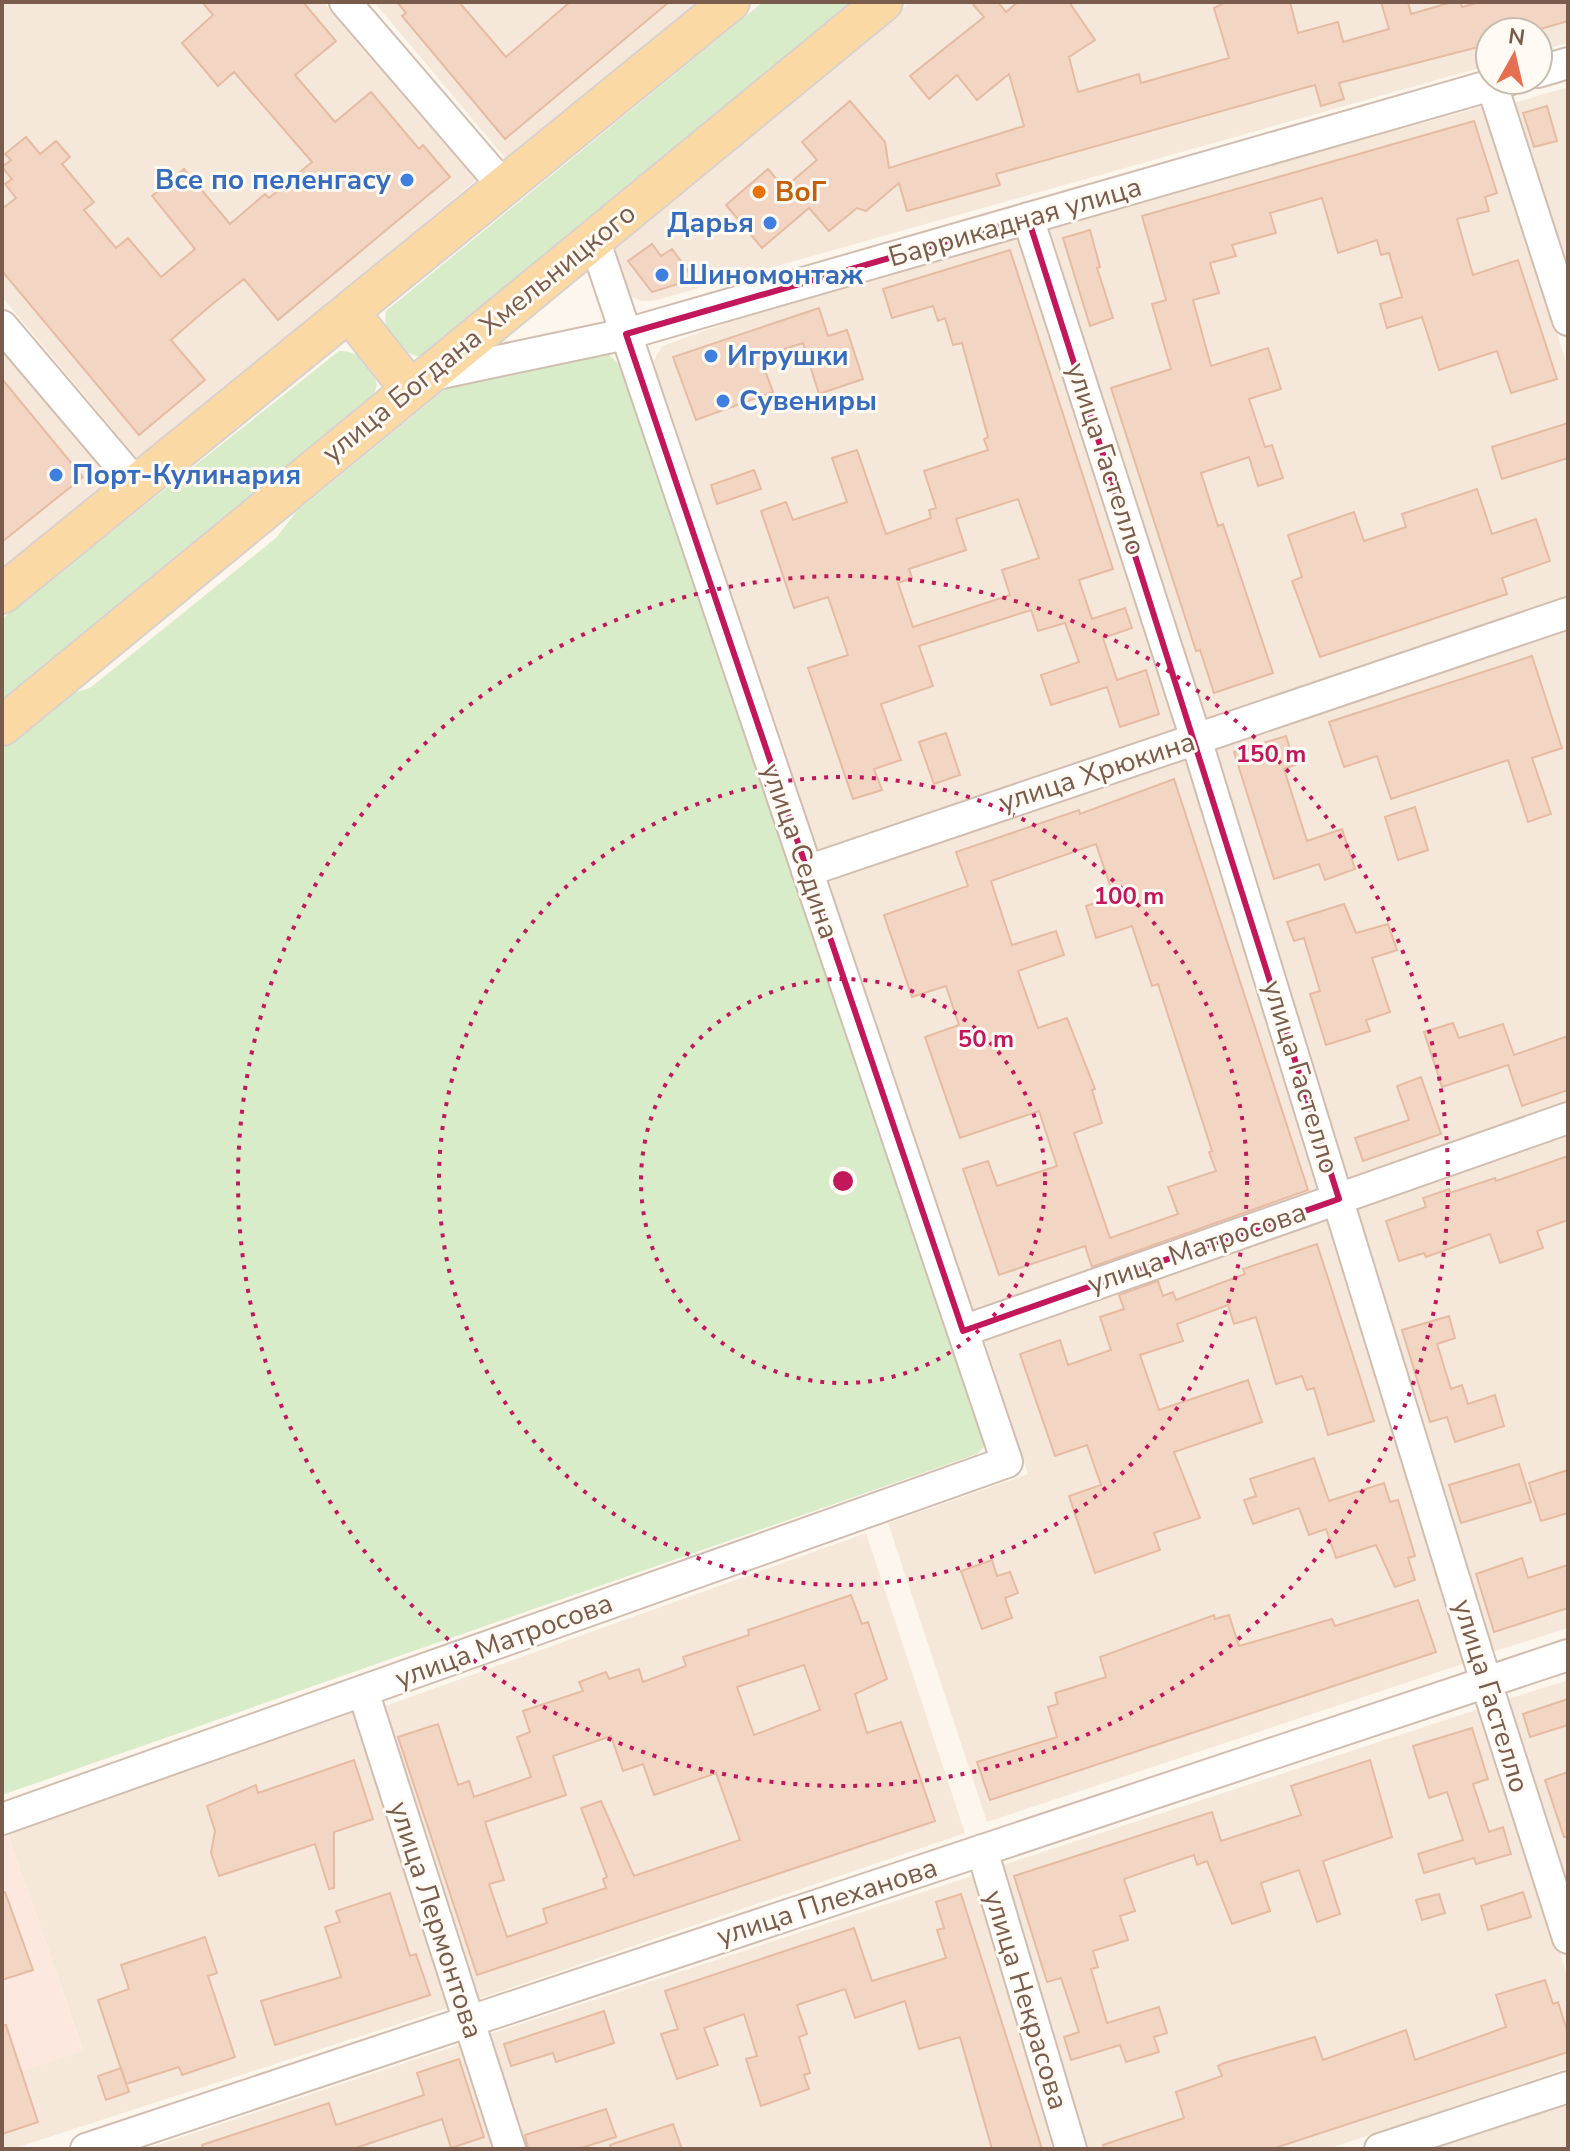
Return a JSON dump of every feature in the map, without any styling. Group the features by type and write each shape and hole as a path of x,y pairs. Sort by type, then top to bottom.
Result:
{"main road":[{"path":"2,594 730,2"},
{"name":"улица Богдана Хмельницкого","path":"2,726 883,2"},
{"path":"350,313 418,383"}],"street":[{"path":"345,2 505,188"},
{"name":"Баррикадная улица","path":"418,383 626,334 1474,89"},
{"path":"1504,96 1568,320"},
{"name":"улица Гастелло","path":"1028,218 1196,739 1486,1682 1568,1938"},
{"name":"улица Седина","path":"594,239 1007,1462"},
{"path":"2,326 137,485"},
{"name":"улица Хрюкина","path":"807,871 1568,613"},
{"name":"улица Матросова","path":"963,1331 1568,1118"},
{"name":"улица Матросова","path":"2,1819 1007,1462"},
{"name":"улица Плеханова","path":"86,2149 1568,1655"},
{"name":"улица Лермонтова","path":"363,1691 510,2149"},
{"name":"улица Некрасова","path":"982,1850 1071,2149"},
{"path":"1380,2149 1568,2087"}],"highlighted area":[{"path":"1028,218 1339,1199 963,1331 626,334"}],"shaded area":[{"path":"2,2 323,2 476,180 139,461 2,297"},
{"path":"374,2 704,2 511,165"},
{"path":"911,2 1568,2 1568,43 1554,47 1554,16 1474,16 1474,70 653,301 641,301 623,293 612,249"},
{"path":"1568,87 1568,279 1510,104 1537,96 1554,96 1554,91"},
{"path":"1484,106 1568,368 1568,601 1204,725 1049,227"},
{"path":"1025,235 1182,734 818,856 653,362 662,346 746,316"},
{"path":"2,351 113,482 2,574"},
{"path":"1568,629 1568,1104 1350,1183 1212,746"},
{"path":"1188,753 1326,1192 974,1318 826,878"},
{"path":"1568,1129 1568,1628 1492,1652 1354,1206"},
{"path":"1331,1215 1469,1662 987,1822 888,1523 1028,1474 984,1339"},
{"path":"866,1533 965,1833 475,2000 377,1709"},
{"path":"1568,1680 1568,1893 1505,1700"},
{"path":"1482,1708 1568,1978 1568,2068 1328,2149 1088,2149 1000,1866"},
{"path":"352,1713 451,2007 12,2149 2,2149 2,2078 83,2050 7,1831"},
{"path":"7,1831 83,2051 2,2078 2,1832"},
{"path":"972,1876 1058,2149 520,2149 484,2036"},
{"path":"462,2044 496,2149 146,2149"},
{"path":"1568,2098 1568,2149 1411,2149"}],"green space":[{"path":"763,2 854,2 421,357 399,347 387,328 386,311"},
{"path":"339,351 359,356 368,366 377,385 372,400 2,704 2,619"},
{"path":"606,352 623,368 986,1445 977,1454 2,1795 2,745 60,697 90,688 276,538 296,512 448,387 460,381"}],"building":[{"path":"202,2 303,2 336,41 295,75 335,122 371,92 419,149 423,145 450,177 278,320 244,279 210,306 171,340 205,380 139,435 2,271 2,209 16,198 5,184 12,179 2,167 11,160 5,154 26,137 40,154 56,141 70,157 62,164 94,202 84,210 116,248 128,238 161,277 195,249 152,196 184,169 230,224 265,194 269,198 312,162 234,72 218,86 182,43 213,15"},
{"path":"397,2 459,2 506,57 570,2 669,2 505,139 402,16 406,13"},
{"path":"971,2 998,2 1006,12 1018,2 1069,2 1095,40 1069,57 1078,92 1139,74 1141,83 1229,58 1214,8 1226,2 1290,2 1298,33 1338,22 1343,42 1389,29 1381,2 1408,2 1411,14 1452,2 1460,2 1462,7 1480,2 1568,2 1568,21 1554,25 1554,16 1474,16 1474,48 1339,83 1344,99 1321,106 1315,85 996,174 1000,185 907,211 899,183 866,211 857,208 829,231 809,208 762,248 726,205 768,169 784,188 817,160 802,142 850,101 885,142 889,168 1024,126 1009,74 977,100 957,75 929,99 910,76 984,17"},
{"path":"1547,106 1557,141 1534,147 1523,113"},
{"path":"1474,121 1497,193 1485,197 1489,211 1457,219 1473,275 1518,260 1557,379 1511,393 1497,351 1439,370 1422,317 1387,328 1380,304 1402,297 1389,253 1381,255 1377,240 1338,253 1322,198 1270,213 1276,233 1232,245 1236,256 1210,263 1219,293 1193,300 1211,366 1268,348 1281,389 1249,399 1265,447 1272,445 1283,478 1258,486 1249,457 1201,473 1218,526 1223,524 1273,673 1214,693 1200,650 1196,651 1111,388 1171,369 1152,304 1166,300 1142,216"},
{"path":"1090,230 1100,267 1097,268 1113,318 1090,326 1063,238"},
{"path":"652,244 661,256 672,249 694,279 652,292 628,261"},
{"path":"1010,250 1113,569 1079,580 1092,619 1125,608 1132,628 1103,638 1117,680 1146,670 1159,714 1120,727 1107,687 1051,705 1041,675 1079,662 1065,623 1038,631 1031,610 919,646 933,686 881,704 901,760 874,769 882,790 853,799 808,668 848,655 828,597 794,608 761,511 786,502 793,520 847,502 832,458 857,450 886,534 931,518 929,510 936,508 924,471 988,450 984,439 988,437 962,343 953,345 945,318 938,321 933,306 892,318 883,289","holes":["1018,499 1039,558 1002,570 1010,595 913,627 898,583 912,578 909,569 966,550 956,519"]},
{"path":"819,308 828,336 847,330 863,379 819,394 803,343 760,357 773,392 696,420 673,357"},
{"path":"2,379 83,477 2,542"},
{"path":"1568,423 1568,458 1502,479 1492,447"},
{"path":"754,470 761,489 717,504 711,485"},
{"path":"1477,489 1492,534 1536,519 1550,561 1502,578 1507,594 1320,657 1292,581 1302,577 1288,535 1354,512 1364,541 1406,527 1402,514"},
{"path":"1532,656 1562,748 1532,758 1551,814 1528,822 1508,760 1391,799 1377,756 1344,767 1329,722"},
{"path":"946,733 960,775 934,784 919,742"},
{"path":"1286,736 1295,765 1284,769 1307,841 1342,829 1355,869 1325,880 1319,864 1274,879 1234,752"},
{"path":"1174,779 1308,1190 1092,1267 1085,1246 999,1275 963,1169 988,1161 997,1186 1057,1166 1039,1111 960,1138 925,1037 959,1025 946,986 912,997 884,915 968,886 956,852 1079,810 1080,814","holes":["1096,844 1114,897 1086,906 1096,938 1132,926 1152,986 1158,984 1216,1171 1168,1187 1178,1214 1110,1238 1074,1133 1102,1123 1092,1090 1095,1089 1067,1018 1038,1028 1018,971 1064,955 1056,931 1012,945 991,881"]},
{"path":"1415,807 1428,850 1398,860 1385,817"},
{"path":"1344,904 1356,933 1388,924 1397,950 1372,958 1390,1012 1366,1020 1370,1031 1326,1045 1310,994 1320,991 1304,938 1294,941 1287,922"},
{"path":"1453,1023 1459,1038 1503,1024 1514,1055 1568,1036 1568,1090 1522,1106 1508,1065 1442,1087 1424,1032"},
{"path":"1421,1077 1441,1134 1363,1161 1355,1138 1409,1120 1397,1086"},
{"path":"1568,1156 1568,1220 1537,1231 1543,1248 1500,1263 1490,1234 1426,1257 1424,1253 1399,1261 1386,1221 1426,1207 1423,1198 1449,1189 1450,1193 1495,1178 1496,1181"},
{"path":"1317,1244 1374,1421 1328,1435 1314,1388 1307,1390 1302,1376 1276,1384 1256,1317 1234,1324 1228,1305 1177,1324 1183,1341 1140,1355 1159,1410 1248,1380 1262,1422 1174,1452 1200,1518 1154,1533 1160,1550 1095,1573 1069,1496 1101,1485 1087,1445 1055,1456 1020,1354 1060,1340 1068,1365 1111,1350 1100,1317 1124,1309 1119,1295 1158,1281 1163,1296 1173,1292 1176,1300 1245,1274 1243,1269"},
{"path":"1449,1316 1455,1338 1437,1344 1451,1389 1462,1385 1468,1404 1495,1395 1504,1426 1455,1442 1447,1417 1430,1422 1402,1330"},
{"path":"1314,1458 1329,1501 1384,1483 1390,1502 1398,1500 1415,1556 1408,1558 1415,1580 1395,1587 1376,1545 1336,1558 1326,1529 1309,1535 1299,1508 1253,1524 1244,1500 1256,1496 1250,1479"},
{"path":"1519,1464 1531,1502 1461,1523 1449,1485"},
{"path":"1568,1470 1568,1513 1541,1521 1529,1483"},
{"path":"1522,1558 1528,1578 1568,1565 1568,1608 1494,1632 1476,1574"},
{"path":"992,1560 997,1576 1010,1572 1018,1593 1005,1598 1012,1618 982,1629 961,1571"},
{"path":"851,1595 862,1624 868,1622 887,1679 855,1694 867,1733 901,1722 935,1821 477,1975 398,1737 438,1724 458,1785 469,1781 474,1797 531,1777 517,1737 530,1732 523,1711 583,1691 579,1682 606,1672 609,1679 639,1669 643,1682 686,1666 683,1657 749,1635 748,1630","holes":["804,1665 820,1710 754,1735 737,1687","611,1736 623,1771 643,1764 654,1795 716,1773 740,1840 634,1876 601,1801 581,1808 607,1877 603,1879 606,1888 543,1909 547,1923 507,1937 489,1884 504,1880 485,1822 566,1795 553,1756"]},
{"path":"1418,1600 1436,1652 990,1800 977,1762 1057,1737 1048,1707 1058,1704 1055,1693 1106,1677 1100,1657 1214,1615 1215,1619 1229,1615 1239,1646 1332,1619 1335,1626"},
{"path":"1568,1699 1568,1725 1530,1737 1523,1714"},
{"path":"1472,1728 1488,1779 1473,1784 1489,1832 1503,1827 1511,1854 1476,1864 1474,1858 1424,1873 1418,1854 1463,1840 1447,1792 1429,1798 1413,1746"},
{"path":"354,1760 373,1819 334,1832 334,1888 329,1889 315,1844 219,1876 211,1853 215,1831 207,1806 256,1785 258,1793"},
{"path":"1370,1760 1392,1837 1323,1861 1340,1914 1317,1922 1299,1870 1261,1883 1270,1911 1232,1924 1207,1861 1197,1865 1194,1855 1124,1879 1135,1911 1120,1916 1128,1940 1093,1951 1098,1967 1091,1969 1107,2023 1159,2007 1167,2033 1154,2037 1159,2052 1126,2062 1120,2045 1071,2060 1064,2037 1079,2032 1061,1978 1047,1982 1014,1876 1212,1812 1221,1841 1301,1815 1291,1786"},
{"path":"1568,1772 1568,1837 1564,1837 1545,1780"},
{"path":"2,1892 5,1892 33,1970 2,1980"},
{"path":"1523,1892 1531,1917 1488,1930 1481,1906"},
{"path":"390,1893 410,1956 416,1954 430,1995 275,2045 261,2001 341,1977 325,1927 340,1922 336,1911"},
{"path":"961,1894 1042,2149 992,2149 960,2037 919,2049 905,2001 855,2018 845,1989 797,2005 807,2034 799,2037 810,2073 804,2075 809,2089 761,2106 746,2059 757,2056 744,2014 704,2028 718,2065 677,2079 661,2034 678,2029 665,1991 854,1928 872,1981 946,1958 937,1930 944,1928 936,1902"},
{"path":"1439,1894 1445,1913 1422,1920 1416,1900"},
{"path":"205,1937 217,1973 208,1976 235,2057 182,2075 179,2067 126,2084 98,2000 129,1989 121,1965"},
{"path":"1545,1980 1553,2004 1558,2002 1568,2034 1568,2052 1272,2149 1104,2149 1103,2145 1184,2118 1176,2092 1222,2076 1218,2066 1224,2063 1315,2037 1323,2060 1406,2030 1415,2060 1506,2027 1496,1995"},
{"path":"604,2011 614,2043 556,2062 553,2053 511,2066 504,2044"},
{"path":"2,2025 6,2025 38,2122 2,2134"},
{"path":"459,2059 484,2137 451,2148 442,2119 353,2149 203,2149 202,2145 329,2103 336,2125 424,2095 417,2073"},
{"path":"121,2068 129,2092 106,2100 98,2076"},
{"path":"606,2109 616,2137 578,2149 528,2149 525,2135"},
{"path":"673,2124 682,2149 611,2149 610,2145"}],"place":[{"name":"Все по пеленгасу","path":"407,180"},
{"name":"ВоГ","path":"759,192"},
{"name":"Дарья","path":"770,223"},
{"name":"Шиномонтаж","path":"662,275"},
{"name":"Игрушки","path":"711,356"},
{"name":"Сувениры","path":"723,401"},
{"name":"Порт-Кулинария","path":"56,475"}]}
